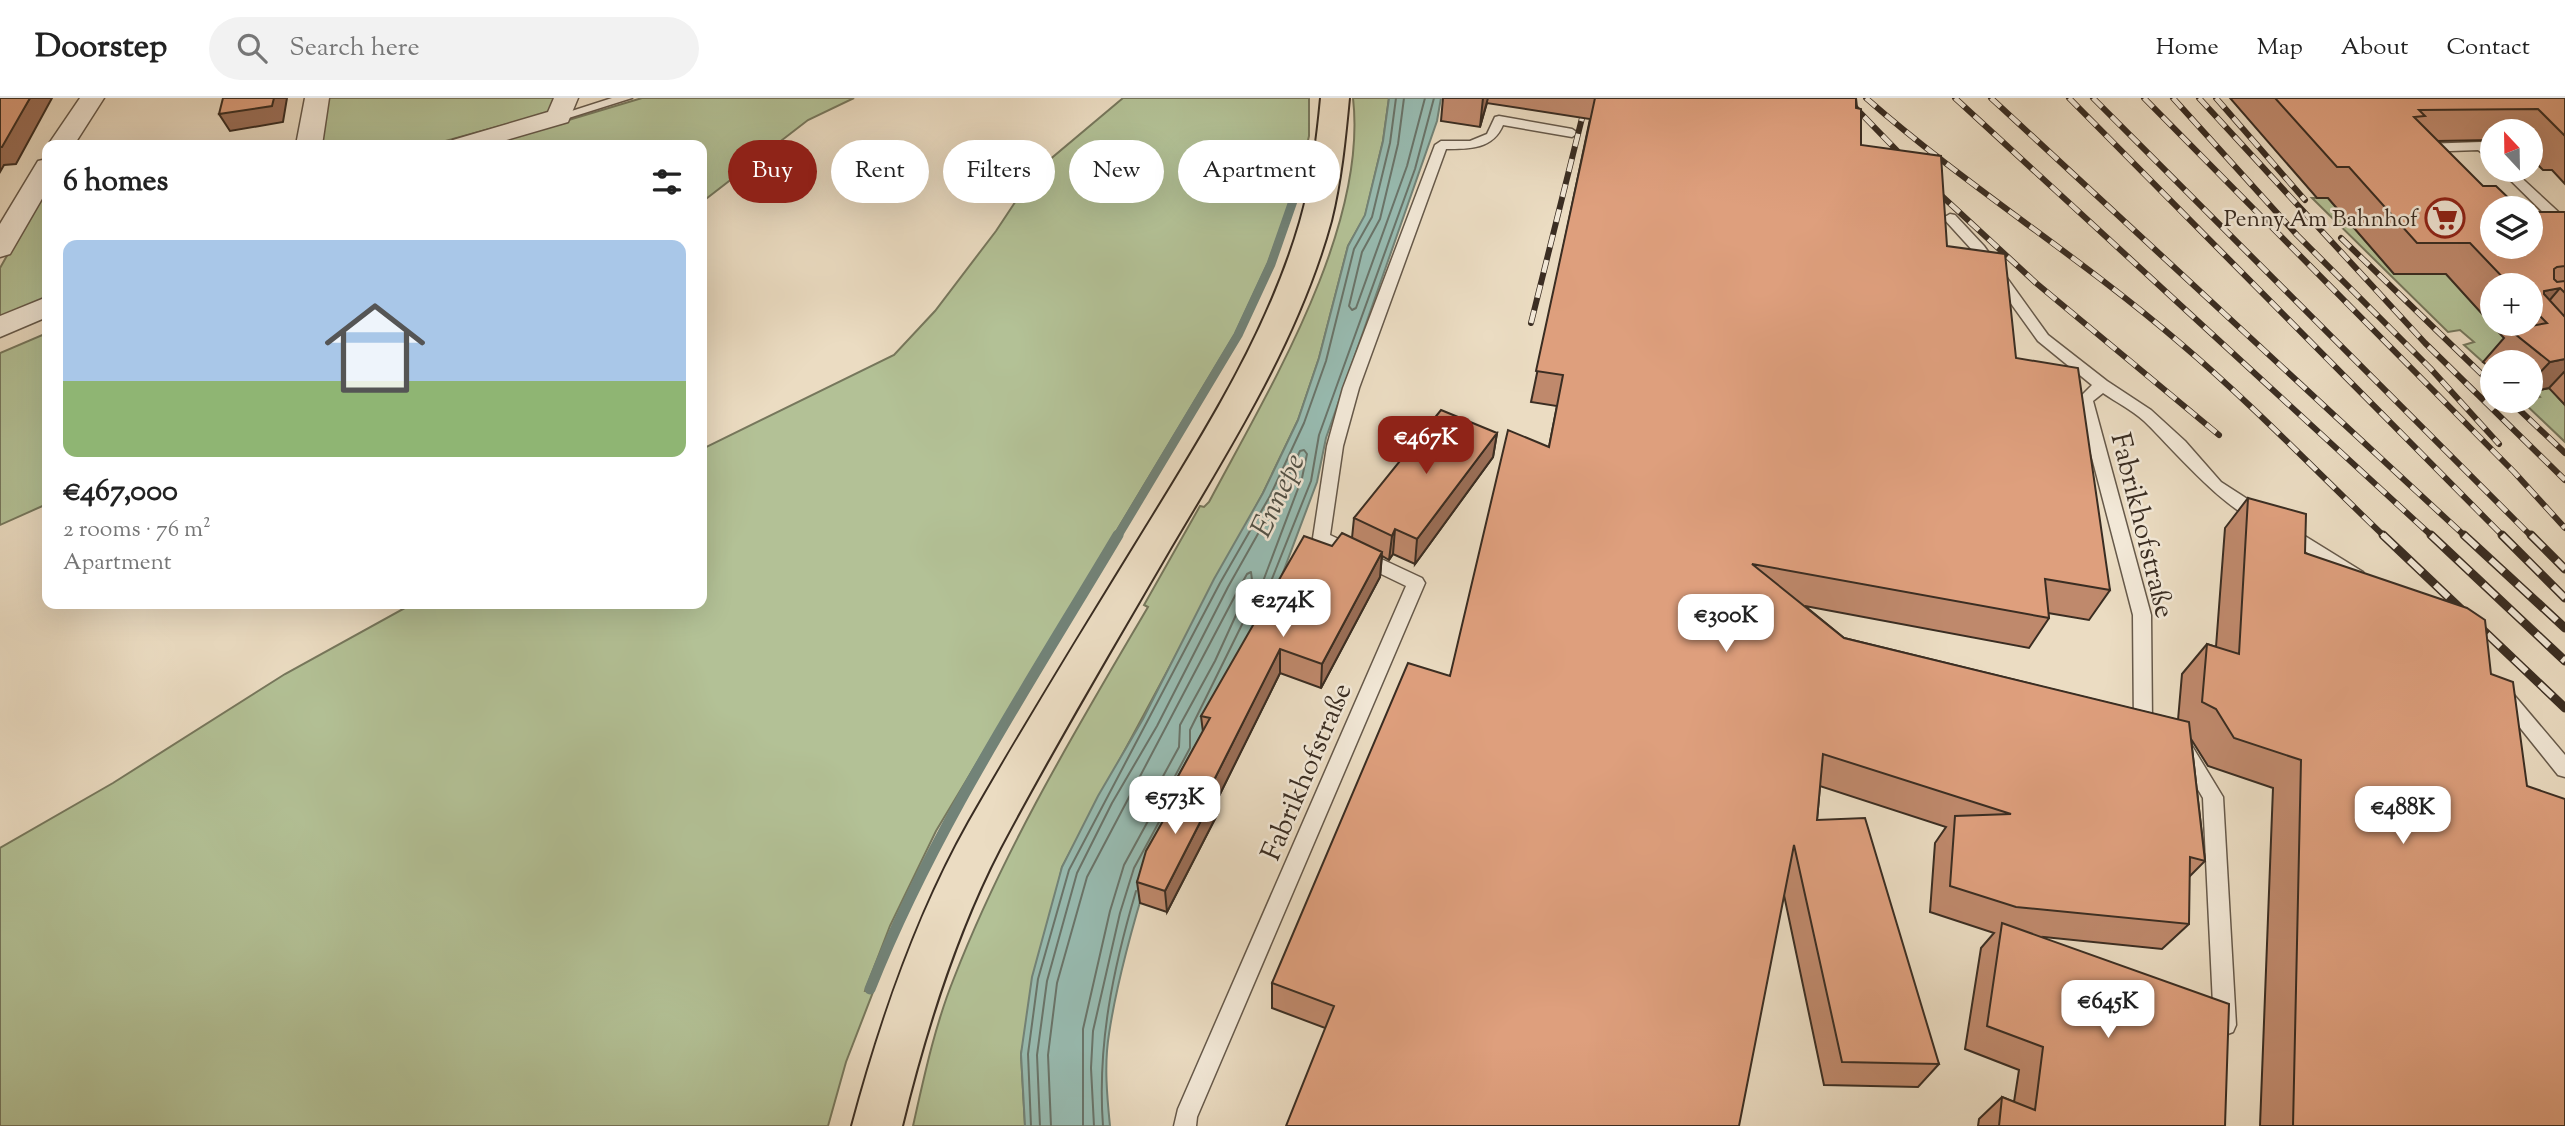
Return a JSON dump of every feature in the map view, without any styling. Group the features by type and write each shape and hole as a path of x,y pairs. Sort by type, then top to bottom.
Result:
{"main road":[{"path":"877,1126 921,979 952,903 983,838 1249,380 1294,282 1323,192 1334,144 1335,98"}],"street":[{"path":"64,140 92,98"},
{"path":"310,140 317,98"},
{"path":"476,140 563,108"},
{"path":"0,248 42,176"},
{"path":"0,327 42,308"}],"lane":[{"path":"563,108 626,98"},
{"name":"Fabrikhofstraße","path":"1185,1126 1185,1117 1416,583 1321,538 1335,446 1351,388 1441,145 1472,145 1492,136 1499,120 1572,133"},
{"path":"2440,166 2423,148 2480,146"},
{"path":"2519,182 2565,226"},
{"name":"Fabrikhofstraße","path":"1950,218 1979,248 2043,338 2102,386 2146,414 2179,445 2215,486 2371,586"},
{"name":"Fabrikhofstraße","path":"2102,386 2085,400 2143,615 2137,726 2181,745 2213,797 2226,1042"},
{"path":"2491,679 2565,769"}],"green space":[{"path":"325,98 560,98 554,111 449,140 316,140"},
{"path":"642,98 854,98 808,120 782,140 728,140 728,182 707,198 707,140 502,140"},
{"path":"1123,98 1309,98 1308,140 1178,140 1178,203 1290,203 1268,263 1235,334 936,831 890,926 865,991 873,992 846,1062 828,1126 0,1126 0,848 113,783 285,674 403,609 707,609 707,447 894,355 935,311 1015,203 1055,203 1055,155 1069,143 1069,203 1164,203 1164,140 1073,140"},
{"path":"1353,98 1389,98 1383,141 1365,216 1348,246 1319,358 1298,420 1263,493 1062,867 1021,1054 1025,1126 913,1126 947,996 996,882 1044,789 1148,607 1144,605 1200,506 1204,507 1209,502 1285,359 1309,306 1330,253 1345,200 1354,148"},
{"path":"42,194 42,301 0,320 0,268"},
{"path":"2312,198 2328,198 2394,274 2446,274 2480,311 2480,336 2502,336 2515,350 2480,350 2480,359 2464,345 2474,342 2460,330 2448,332"},
{"path":"42,335 42,506 0,525 0,353"},
{"path":"2543,380 2565,405 2565,442 2535,413 2543,413"}],"water":[{"name":"Ennepe","path":"1389,98 1441,98 1437,121 1326,438 1317,482 1276,591 1149,872 1116,993 1107,1045 1110,1126 1025,1126 1021,1054 1032,977 1062,867 1098,796 1143,719 1214,579 1263,493 1298,420 1319,358 1348,246 1365,215 1383,141"}],"building":[{"path":"0,98 30,98 2,147 0,147"},
{"path":"223,98 274,98 272,106 219,114"},
{"path":"1595,98 1856,98 1856,108 1861,109 1861,145 1941,156 1947,246 2005,254 2016,358 2078,368 2110,590 2045,579 2049,618 1752,564 1844,638 2189,722 2205,861 2190,857 2189,924 2016,907 1950,886 1955,816 2011,814 1823,754 1817,820 1865,818 1939,1064 1842,1062 1794,845 1739,1126 1286,1126 1334,1006 1272,983 1408,663 1450,676 1508,430 1549,447 1563,375 1536,371"},
{"path":"2275,98 2565,98 2565,136 2538,109 2419,110 2425,116 2414,117 2483,186 2496,186 2506,196 2480,196 2480,254 2470,243 2417,243 2349,167 2337,167"},
{"path":"2543,212 2565,212 2565,266 2554,269 2554,279 2557,282 2565,281 2565,293 2560,288 2544,291 2544,294 2565,317 2565,359 2550,362 2543,356 2543,350 2535,350 2518,336 2543,336 2543,324 2547,323 2543,319 2543,273 2499,273 2485,259 2543,259"},
{"path":"1441,410 1497,433 1417,539 1395,529 1392,536 1354,518"},
{"path":"2248,498 2306,514 2305,553 2467,608 2485,620 2491,674 2513,682 2527,786 2565,799 2565,1126 2293,1126 2301,760 2234,738 2216,709 2202,702 2207,644 2239,654"},
{"path":"1342,533 1382,552 1322,664 1280,649 1210,788 1176,780 1210,718 1201,716 1304,536 1332,546"},
{"path":"1185,782 1216,791 1165,891 1137,882 1146,851"},
{"path":"2002,923 2229,1004 2225,1126 1999,1126 2002,1097 2035,1110 2043,1047 1987,1026"}],"waterway":[{"path":"1117,537 1238,335 1271,264 1292,203"},
{"path":"870,989 895,929 953,814 1118,535"}],"railway":[{"path":"1531,323 1587,98"},
{"path":"1846,98 1909,163"},
{"path":"1866,98 1943,161 2102,280 2180,343 2385,537"},
{"path":"1955,98 2433,537"},
{"path":"1991,98 2466,537"},
{"path":"2069,98 2504,537"},
{"path":"2093,98 2532,537"},
{"path":"2144,98 2514,472 2565,528"},
{"path":"2173,98 2297,235 2430,368 2499,444"},
{"path":"2199,98 2425,343 2565,480"},
{"path":"2216,98 2305,200"},
{"path":"1931,186 2036,283 2219,435"},
{"path":"2341,238 2480,372"},
{"path":"2523,413 2565,453"},
{"path":"2383,535 2565,708"},
{"path":"2431,535 2565,661"},
{"path":"2464,535 2565,628"},
{"path":"2531,535 2565,569"},
{"path":"2504,537 2565,598"}],"place":[{"name":"Penny Am Bahnhof","path":"2445,218"}]}
